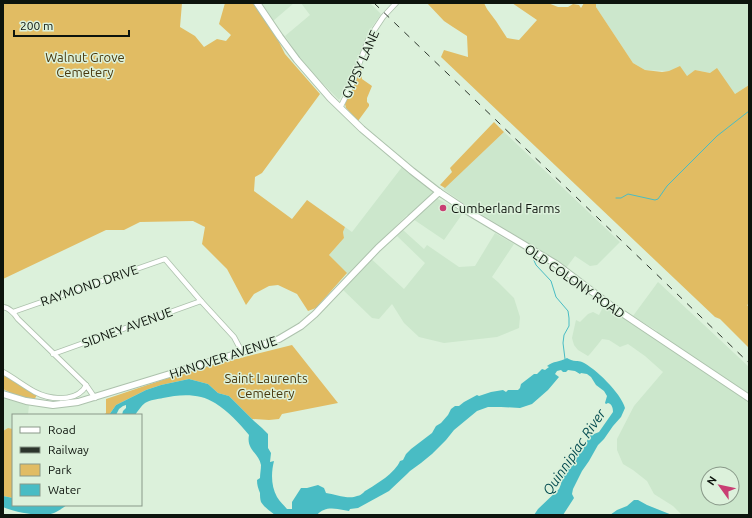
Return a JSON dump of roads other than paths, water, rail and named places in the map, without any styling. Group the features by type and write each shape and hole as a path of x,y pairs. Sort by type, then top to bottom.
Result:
{"main road":[{"name":"OLD COLONY ROAD","path":"257,3 297,60 340,108 383,147 439,192 556,264 613,308 749,398"},
{"name":"HANOVER AVENUE","path":"3,394 26,401 53,405 78,402 95,398 280,339 301,326 320,310 378,248 439,192"}],"street":[{"name":"GYPSY LANE","path":"340,108 351,86 368,40 378,24 396,3"},
{"name":"RAYMOND DRIVE","path":"13,312 165,259 201,301"},
{"path":"201,301 234,337 242,352"},
{"name":"SIDNEY AVENUE","path":"53,354 201,301"},
{"path":"3,307 7,307 13,312 18,319 86,385 95,398"},
{"path":"3,372 36,393 47,397 69,398 82,391 86,385"}],"water":[{"path":"567,358 574,361 579,361 594,370 613,388 623,402 625,408 621,417 598,445 582,471 573,489 572,494 574,498 563,515 534,515 538,509 559,489 563,472 577,453 575,447 581,446 587,441 589,436 599,432 613,412 611,405 605,403 607,396 604,391 596,385 587,374 580,374 575,371 557,371 555,374 559,377 548,390 532,404 520,408 488,407 477,411 454,430 432,454 410,471 389,491 358,508 350,509 349,511 328,509 317,515 275,515 264,506 261,502 257,482 260,478 261,465 258,457 249,444 249,435 229,413 220,406 203,397 183,395 152,400 145,403 136,414 122,414 126,405 119,409 116,414 110,414 116,405 146,390 161,385 189,379 208,384 218,393 229,396 268,434 268,448 271,453 270,462 274,461 272,475 274,488 279,500 287,509 292,509 292,502 301,488 318,485 324,488 326,493 350,497 360,495 390,474 400,461 403,460 406,454 432,433 436,426 441,423 455,406 459,406 477,395 479,396 503,390 506,392 508,390 518,390 521,384 534,374 537,374 542,369 545,370 549,367 547,366 552,363"},
{"path":"3,496 12,498 12,506 65,506 56,512 43,515 28,514 3,507"},
{"path":"634,500 638,500 672,515 610,515 627,506"}],"waterway":[{"path":"616,198 621,198 628,194 655,200 658,199 667,186 717,136 749,111"},
{"path":"532,256 536,265 551,281 556,297 568,311 569,326 564,335 563,343 565,359"}],"railway":[{"path":"374,3 749,363"}],"place":[{"name":"Cumberland Farms","path":"443,208"}],"park label":[{"name":"Walnut Grove Cemetery","path":"85,64"},
{"name":"Saint Laurents Cemetery","path":"266,386"}],"water label":[{"name":"Quinnipiac River","path":"574,452"}]}
